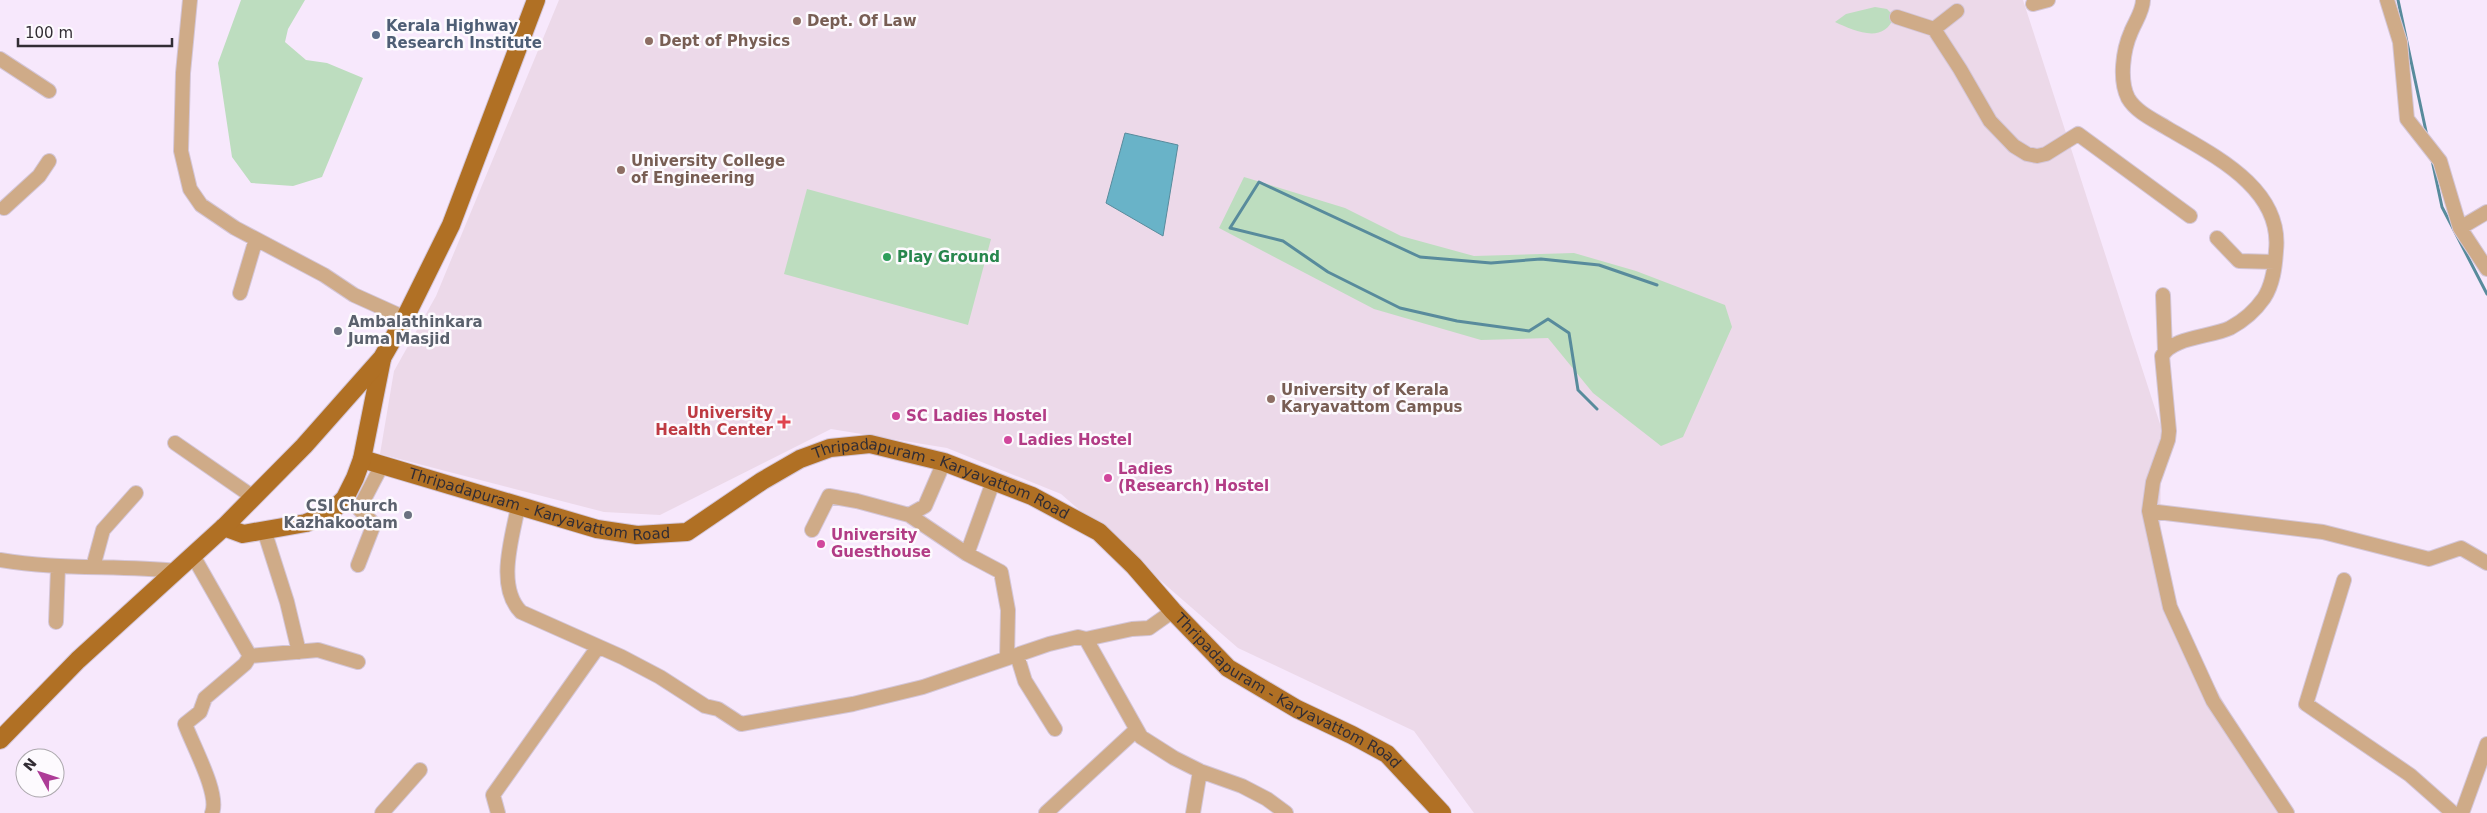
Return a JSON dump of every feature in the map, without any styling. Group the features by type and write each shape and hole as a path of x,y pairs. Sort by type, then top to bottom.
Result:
{"main road":[{"path":"0,740 78,660 176,571 192,554 224,527 304,446 382,358 405,318 451,225 536,0"},
{"path":"224,527 243,534 306,523 329,514 344,498 355,478 362,459 382,358"},
{"name":"Thripadapuram - Karyavattom Road","path":"362,459 597,529 637,534 687,532 762,481 800,459 830,448 870,444 944,462 1032,496 1099,532 1134,566 1173,611 1228,668 1297,709 1387,754 1442,813"}],"street":[{"path":"190,0 183,73 181,151 190,189 201,205 235,228 324,275 354,295 405,318"},
{"path":"2033,4 2048,0"},
{"path":"2143,0 2143,6 2130,34 2124,61 2125,88 2128,98 2145,114 2222,160 2261,195 2275,226 2277,241 2272,281 2264,298 2248,317 2228,328 2170,346 2165,351"},
{"path":"2388,0 2400,42 2407,119 2440,161 2460,228 2487,269"},
{"path":"1934,29 1957,11"},
{"path":"1898,17 1934,29 1990,121 2014,146 2027,154 2037,156 2046,154 2078,134 2190,216"},
{"path":"0,58 49,92"},
{"path":"1,211 39,176 49,161"},
{"path":"2460,228 2487,212"},
{"path":"2217,238 2239,261 2275,262"},
{"path":"240,292 256,239"},
{"path":"2163,295 2165,351 2161,362 2168,440 2153,482 2150,511 2170,607 2213,701 2287,813"},
{"path":"175,443 253,497"},
{"path":"909,515 925,506 944,462"},
{"path":"358,564 374,524 359,509 382,465"},
{"path":"967,554 992,482"},
{"path":"93,567 103,530 136,493"},
{"path":"812,530 828,496 857,501 909,515 967,554 1001,572 1008,610 1012,657 1056,730"},
{"path":"518,507 510,552 509,582 514,605 522,612 622,656 660,677 705,706 718,709 741,724 853,704 923,687 1078,637 1086,640 1132,628 1150,628 1173,611"},
{"path":"2150,511 2323,532 2429,559 2461,548 2487,563"},
{"path":"264,530 287,602 299,652"},
{"path":"192,554 250,656"},
{"path":"0,560 58,567 134,567 176,571"},
{"path":"56,622 58,567"},
{"path":"2344,580 2306,704 2410,775 2453,813"},
{"path":"1086,640 1140,737 1174,758 1200,771 1242,786 1267,799 1286,813"},
{"path":"498,813 493,795 598,647"},
{"path":"250,656 318,650 358,662"},
{"path":"212,813 214,804 210,789 185,724 200,712 205,698 245,664 250,656"},
{"path":"1046,813 1136,730"},
{"path":"2462,813 2487,744"},
{"path":"382,813 420,770"},
{"path":"1193,813 1200,771"}],"shaded area":[{"name":"University of Kerala Karyavattom Campus","path":"559,0 2023,0 2161,427 2160,587 2285,813 1474,813 1414,731 1238,648 1061,494 947,448 831,429 660,515 604,512 380,454 394,371 436,296"}],"green space":[{"path":"241,0 305,0 288,29 285,42 306,60 327,63 363,78 322,177 293,186 251,183 232,157 218,63"},
{"path":"1875,7 1887,9 1894,16 1890,25 1884,30 1876,33 1860,32 1835,22 1846,14"},
{"path":"1244,177 1345,208 1401,236 1474,256 1574,253 1636,271 1725,305 1732,327 1683,437 1661,446 1593,393 1548,338 1481,340 1374,309 1219,228"},
{"name":"Play Ground","path":"807,189 991,239 968,325 784,274"}],"water":[{"path":"1125,133 1178,145 1163,236 1106,203"}],"waterway":[{"path":"2398,0 2427,136"},
{"path":"2432,160 2442,207 2487,294"},
{"path":"1597,409 1578,390 1569,333 1548,319 1529,331 1457,321 1400,308 1328,272 1283,241 1230,228 1259,182 1420,257 1491,263 1541,259 1599,265 1657,285"}],"place":[{"name":"Dept. Of Law","path":"797,21"},
{"name":"Kerala Highway Research Institute","path":"376,35"},
{"name":"Dept of Physics","path":"649,41"},
{"name":"University College of Engineering","path":"621,170"},
{"name":"Play Ground","path":"887,257"},
{"name":"Ambalathinkara Juma Masjid","path":"338,331"},
{"name":"University of Kerala Karyavattom Campus","path":"1271,399"},
{"name":"SC Ladies Hostel","path":"896,416"},
{"name":"University Health Center","path":"784,422"},
{"name":"Ladies Hostel","path":"1008,440"},
{"name":"Ladies (Research) Hostel","path":"1108,478"},
{"name":"CSI Church Kazhakootam","path":"408,515"},
{"name":"University Guesthouse","path":"821,544"}]}
